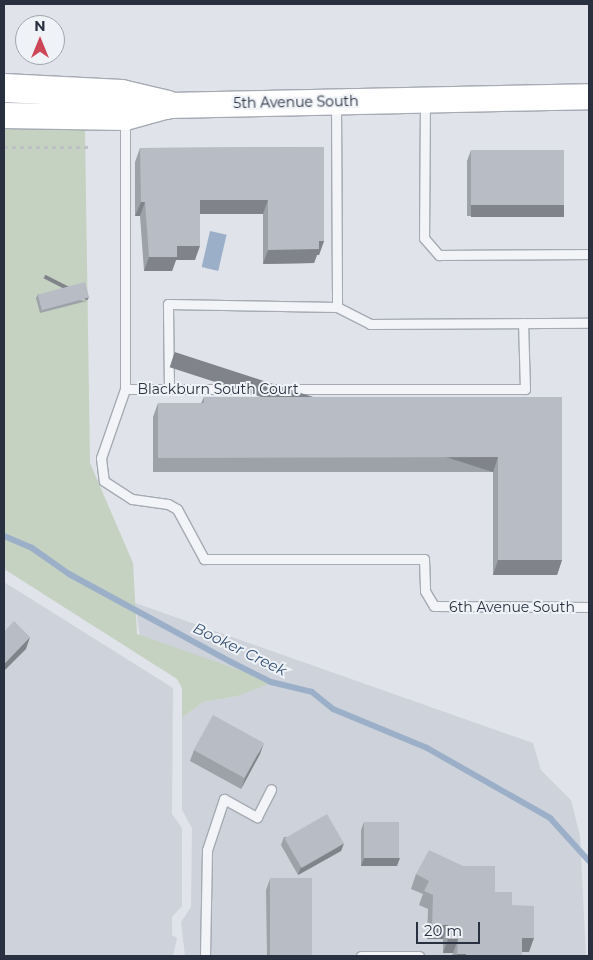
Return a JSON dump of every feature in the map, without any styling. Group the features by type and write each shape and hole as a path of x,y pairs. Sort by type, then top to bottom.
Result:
{"highway":[{"path":"4,88 122,94 168,105"}],"main road":[{"name":"5th Avenue South","path":"4,115 125,117 168,105 589,96"}],"lane":[{"path":"425,100 424,238 439,255 589,254"},
{"path":"336,101 337,307"},
{"name":"Blackburn South Court","path":"125,117 125,389 525,389 523,323"},
{"path":"169,389 168,304 337,307 370,324 589,323"},
{"name":"6th Avenue South","path":"125,389 101,458 104,481 132,499 168,504 177,509 204,559 424,559 425,591 434,606 589,607"},
{"path":"207,955 207,850 224,799 257,816 271,789"},
{"path":"361,956 419,956"}],"path":[{"path":"4,147 92,147"}],"shaded area":[{"path":"4,582 173,688 172,814 182,828 182,906 172,917 172,935 177,938 173,956 4,956"},
{"path":"135,603 533,743 541,770 571,800 580,836 586,956 185,956 181,922 191,907 192,828 182,810 182,718 203,702 238,696 273,682 140,637"}],"green space":[{"path":"4,128 85,129 90,463 133,563 137,634 274,682 238,696 203,702 182,718 182,688 177,679 4,569"}],"water":[{"path":"210,231 227,235 218,271 202,267"}],"building":[{"path":"324,147 324,241 319,241 319,249 268,250 268,200 200,200 200,246 177,246 177,257 149,257 145,202 141,202 140,148"},
{"path":"471,150 564,150 564,205 471,205"},
{"path":"85,282 89,297 42,310 38,295"},
{"path":"204,397 562,397 562,560 498,560 498,457 158,458 158,403 204,403"},
{"path":"14,621 30,637 4,664 4,632"},
{"path":"213,715 264,743 244,778 194,750"},
{"path":"327,814 344,843 302,868 285,838"},
{"path":"364,822 399,822 399,858 364,858"},
{"path":"429,850 463,866 495,866 495,892 512,892 512,905 534,906 534,938 522,938 522,956 466,956 466,954 457,954 458,939 448,939 448,925 432,925 433,895 424,891 429,881 416,874"},
{"path":"270,878 312,878 312,956 270,956"}],"waterway":[{"name":"Booker Creek","path":"4,536 32,548 69,574 231,662 271,682 312,692 333,709 427,748 550,818 589,861"}]}
